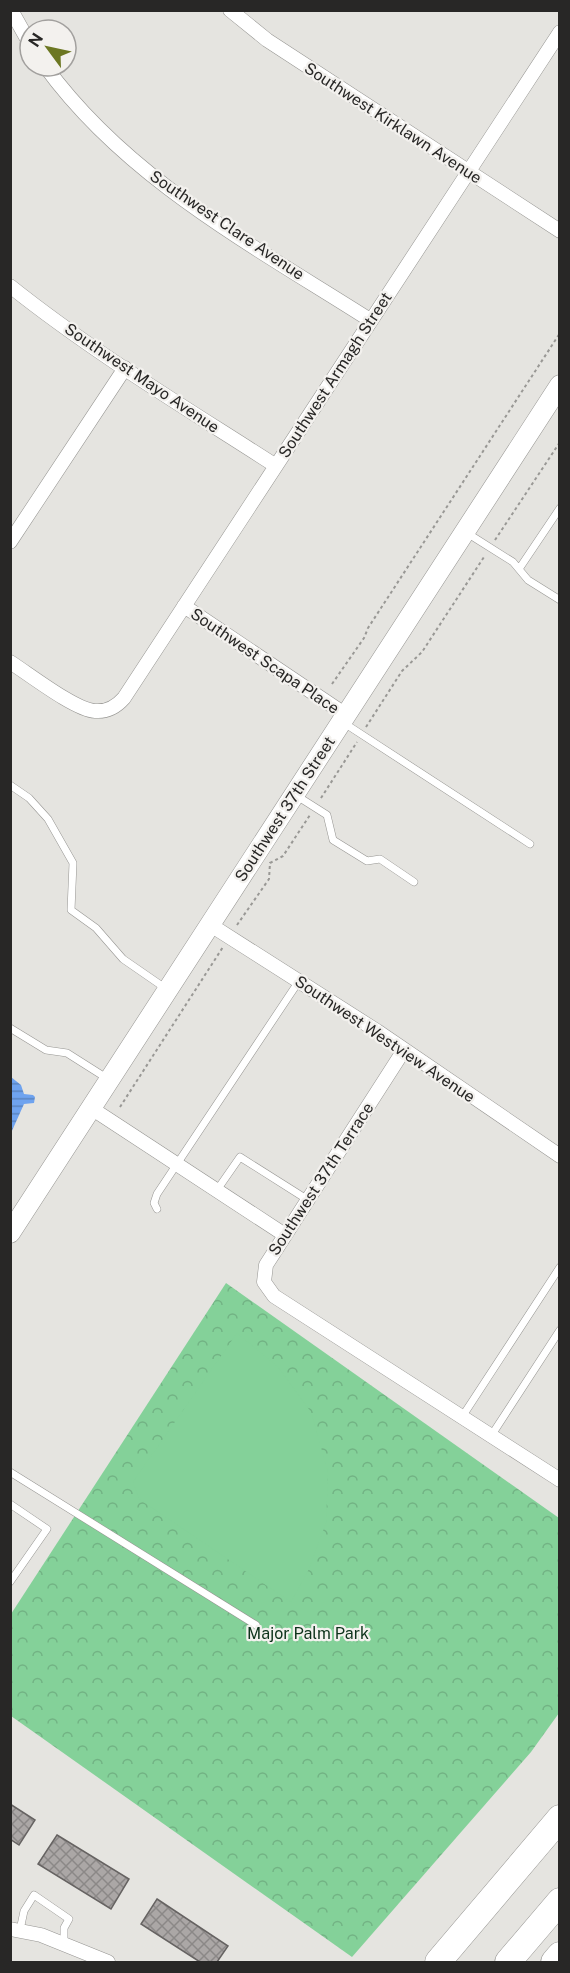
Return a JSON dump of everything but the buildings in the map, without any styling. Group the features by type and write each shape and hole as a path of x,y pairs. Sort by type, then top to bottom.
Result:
{"highway":[{"path":"438,1962 560,1818"},
{"path":"508,1962 560,1901"},
{"path":"554,1962 560,1955"}],"main road":[{"name":"Southwest 37th Street","path":"10,1233 560,385"}],"street":[{"name":"Southwest Kirklawn Avenue","path":"230,10 267,40 549,226 560,231"},
{"name":"Southwest Armagh Street","path":"10,662 79,706 94,711 104,711 114,707 124,698 560,32"},
{"name":"Southwest Clare Avenue","path":"54,78 95,127 147,172 205,215 370,320"},
{"name":"Southwest Mayo Avenue","path":"10,286 124,368 276,466"},
{"path":"10,542 124,368"},
{"name":"Southwest Scapa Place","path":"184,606 344,718"},
{"name":"Southwest Westview Avenue","path":"209,924 404,1050 560,1156"},
{"name":"Southwest 37th Terrace","path":"404,1050 266,1265 264,1282 274,1296 462,1417"},
{"path":"91,1108 285,1235"},
{"path":"462,1417 560,1480"},
{"path":"15,1930 42,1935 108,1962"}],"lane":[{"path":"519,569 558,513"},
{"path":"464,532 513,562 528,580 560,600"},
{"path":"344,718 362,734 530,844"},
{"path":"10,785 29,798 48,819 73,863 71,910 96,928 123,959 167,990"},
{"path":"295,794 327,815 333,840 367,861 380,859 414,882"},
{"path":"157,1209 154,1203 157,1194 299,981"},
{"path":"10,1028 46,1050 67,1053 110,1079"},
{"path":"217,1190 240,1157 308,1200"},
{"path":"462,1417 560,1267"},
{"path":"491,1436 560,1330"},
{"path":"10,1472 256,1625"},
{"path":"10,1582 47,1529 12,1508"},
{"path":"15,1930 33,1895 69,1919 64,1928 64,1943"}],"path":[{"path":"332,684 560,333"},
{"path":"120,1107 269,879 270,863 283,856 402,671 422,652 560,442"}],"green space":[{"name":"Major Palm Park","path":"226,1283 559,1518 559,1713 531,1752 352,1957 11,1716 11,1614"},
{"path":"237,1333 278,1367 311,1412 328,1472 326,1523 309,1569 291,1602 139,1499 133,1482"}],"water":[{"path":"11,1077 21,1085 24,1094 35,1097 34,1103 24,1104 11,1133"}]}
